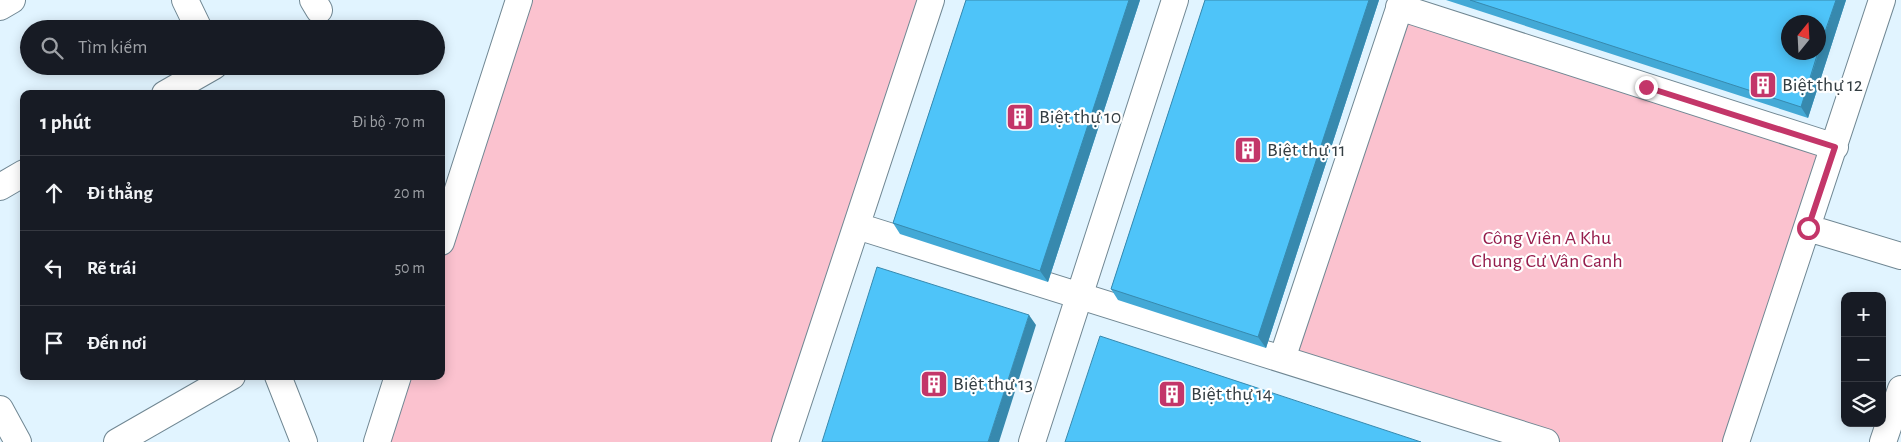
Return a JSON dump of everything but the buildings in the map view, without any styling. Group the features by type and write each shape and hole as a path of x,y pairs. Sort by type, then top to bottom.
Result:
{"street":[{"path":"0,7 12,0"},
{"path":"186,0 195,20"},
{"path":"445,230 519,0"},
{"path":"785,442 931,0"},
{"path":"1032,442 1175,0"},
{"path":"1736,442 1882,0"},
{"path":"1282,359 1400,4 1835,147"},
{"path":"173,90 199,75"},
{"path":"0,187 20,175"},
{"path":"857,226 1546,442"},
{"path":"1808,228 1901,256"},
{"path":"117,442 225,380"},
{"path":"280,380 304,442"},
{"path":"377,442 397,380"},
{"path":"1882,442 1901,388"},
{"path":"0,409 16,441"}],"green space":[{"path":"519,0 931,0 785,442 377,442 397,380 445,380 445,230"},
{"name":"Công Viên A Khu Chung Cư Vân Canh","path":"1399,7 1835,147 1736,442 1536,442 1282,359"}],"place":[{"name":"Biệt thự 12","path":"1763,85"},
{"name":"Biệt thự 10","path":"1020,117"},
{"name":"Biệt thự 11","path":"1248,150"},
{"name":"Biệt thự 13","path":"934,384"},
{"name":"Biệt thự 14","path":"1172,394"}],"route":[{"path":"1646,87 1835,147 1808,228"}]}
